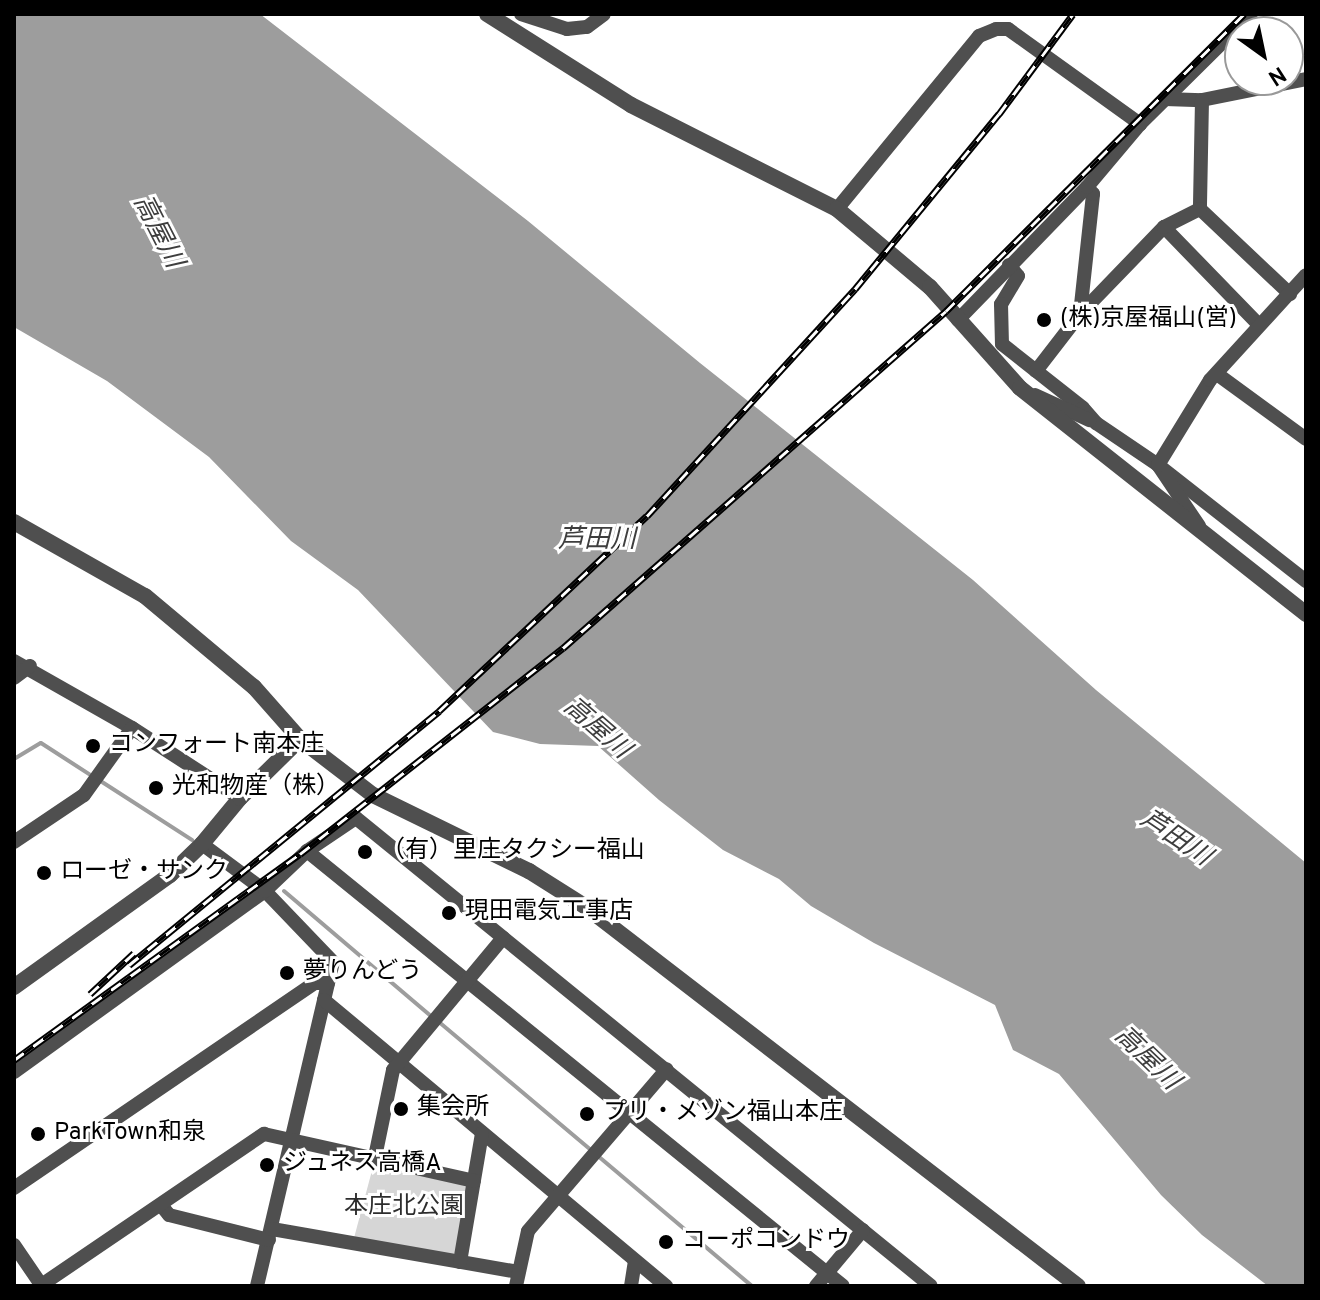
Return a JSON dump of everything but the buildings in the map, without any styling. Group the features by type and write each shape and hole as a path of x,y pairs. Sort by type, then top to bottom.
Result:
{"street":[{"path":"487,14 631,105 837,209 930,287 1020,388 1207,539 1301,608"},
{"path":"521,14 567,29 587,27 604,14"},
{"path":"1004,14 1008,29 1140,124"},
{"path":"958,320 1087,187 1140,124 1251,14"},
{"path":"837,209 979,36 1008,29"},
{"path":"1165,99 1202,100 1306,79"},
{"path":"1202,100 1200,209 1290,294"},
{"path":"1080,314 1093,194 1087,187"},
{"path":"1036,371 1080,314 1164,227 1200,209"},
{"path":"1164,227 1258,324"},
{"path":"1009,265 1018,276 1001,304 1002,344 1083,408 1096,423"},
{"path":"1158,465 1217,374 1258,324 1306,275"},
{"path":"1217,374 1306,439"},
{"path":"1020,388 1096,423 1158,465 1306,581"},
{"path":"1158,465 1207,539"},
{"path":"14,522 145,596 254,687 300,739 373,795 529,871 586,907 1078,1286"},
{"path":"14,661 30,666 240,798"},
{"path":"14,678 30,666"},
{"path":"14,842 84,795 132,728"},
{"path":"14,987 170,875 202,844 240,798 300,739"},
{"path":"14,1072 265,891 307,851 356,818 931,1286"},
{"path":"202,844 265,891 333,962 257,1286"},
{"path":"307,851 843,1286"},
{"path":"375,1157 393,1070 503,938"},
{"path":"14,1188 315,983 328,983"},
{"path":"324,1000 666,1286"},
{"path":"161,1205 169,1215 270,1235 460,1262 517,1279 528,1231 562,1196 667,1069"},
{"path":"460,1262 482,1133"},
{"path":"14,1245 41,1286 264,1134 474,1181"},
{"path":"816,1286 863,1230"},
{"path":"631,1286 635,1261"}],"green space":[{"name":"本庄北公園","path":"374,1163 470,1184 458,1251 452,1255 354,1238"}],"water":[{"name":"芦田川","path":"14,14 260,14 528,221 700,363 973,580 1096,690 1306,863 1306,1286 1268,1286 1202,1235 1161,1195 1059,1074 1013,1050 995,1005 874,943 811,906 779,879 723,850 659,800 598,746 540,744 493,732 358,590 291,541 209,457 107,381 14,327"}],"waterway":[{"path":"14,759 41,743 92,776"},
{"path":"99,780 192,840"},
{"path":"284,891 432,1017"},
{"path":"439,1022 591,1150"},
{"path":"598,1156 752,1286"}],"railway":[{"path":"129,965 439,711 647,516 855,289 999,114 1073,14"},
{"path":"14,1060 300,854 563,648 946,311 1244,14"},
{"path":"90,994 134,953"}],"place":[{"name":"(株)京屋福山(営)","path":"1044,320"},
{"name":"コンフォート南本庄","path":"93,746"},
{"name":"光和物産（株）","path":"156,788"},
{"name":"（有）里庄タクシー福山","path":"365,852"},
{"name":"ローゼ・サンク","path":"44,873"},
{"name":"現田電気工事店","path":"449,913"},
{"name":"夢りんどう","path":"287,973"},
{"name":"集会所","path":"401,1109"},
{"name":"プリ・メゾン福山本庄","path":"587,1114"},
{"name":"ParkTown和泉","path":"38,1134"},
{"name":"ジュネス高橋A","path":"267,1165"},
{"name":"コーポコンドウ","path":"666,1242"}],"water label":[{"name":"高屋川","path":"157,232"},
{"name":"高屋川","path":"596,729"},
{"name":"高屋川","path":"1146,1059"}]}
